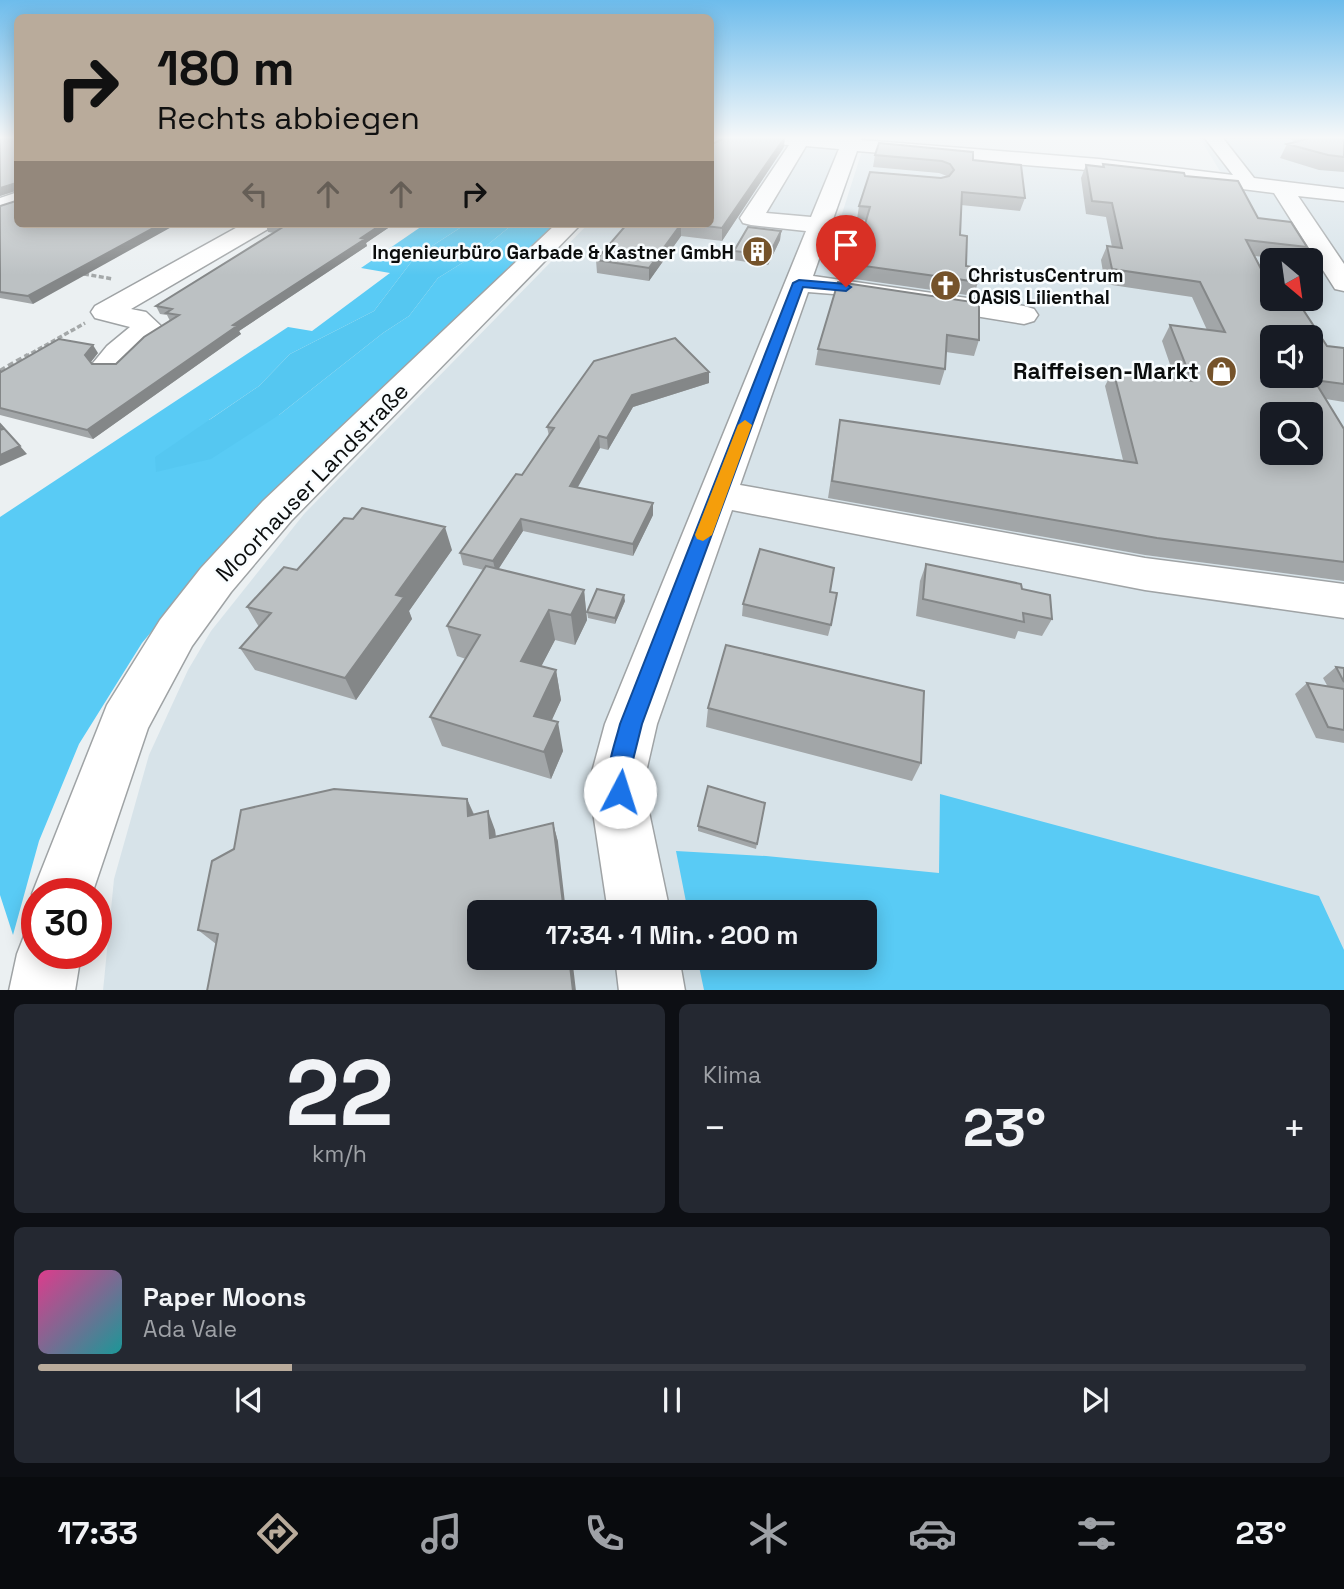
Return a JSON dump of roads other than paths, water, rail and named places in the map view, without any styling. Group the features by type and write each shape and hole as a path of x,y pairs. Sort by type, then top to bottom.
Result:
{"street":[{"path":"773,183 751,218 820,225"},
{"path":"637,900 621,812 619,772 631,724 820,225 839,183"},
{"path":"1248,183 1344,195"},
{"path":"1281,187 1340,272"},
{"path":"109,363 117,350 138,338 147,327 136,318 104,312 253,228"},
{"name":"Moorhauser Landstraße","path":"68,878 125,721 176,633 216,580 277,511 565,228"},
{"path":"216,249 259,255"},
{"path":"799,283 846,287 1024,315"},
{"path":"719,495 1145,574 1344,601"},
{"path":"42,990 46,969"},
{"path":"649,970 652,990"}],"place":[{"name":"Ingenieurbüro Garbade & Kastner GmbH","path":"757,252"},
{"name":"ChristusCentrum OASIS Lilienthal","path":"945,286"},
{"name":"Raiffeisen-Markt","path":"1222,371"}]}
